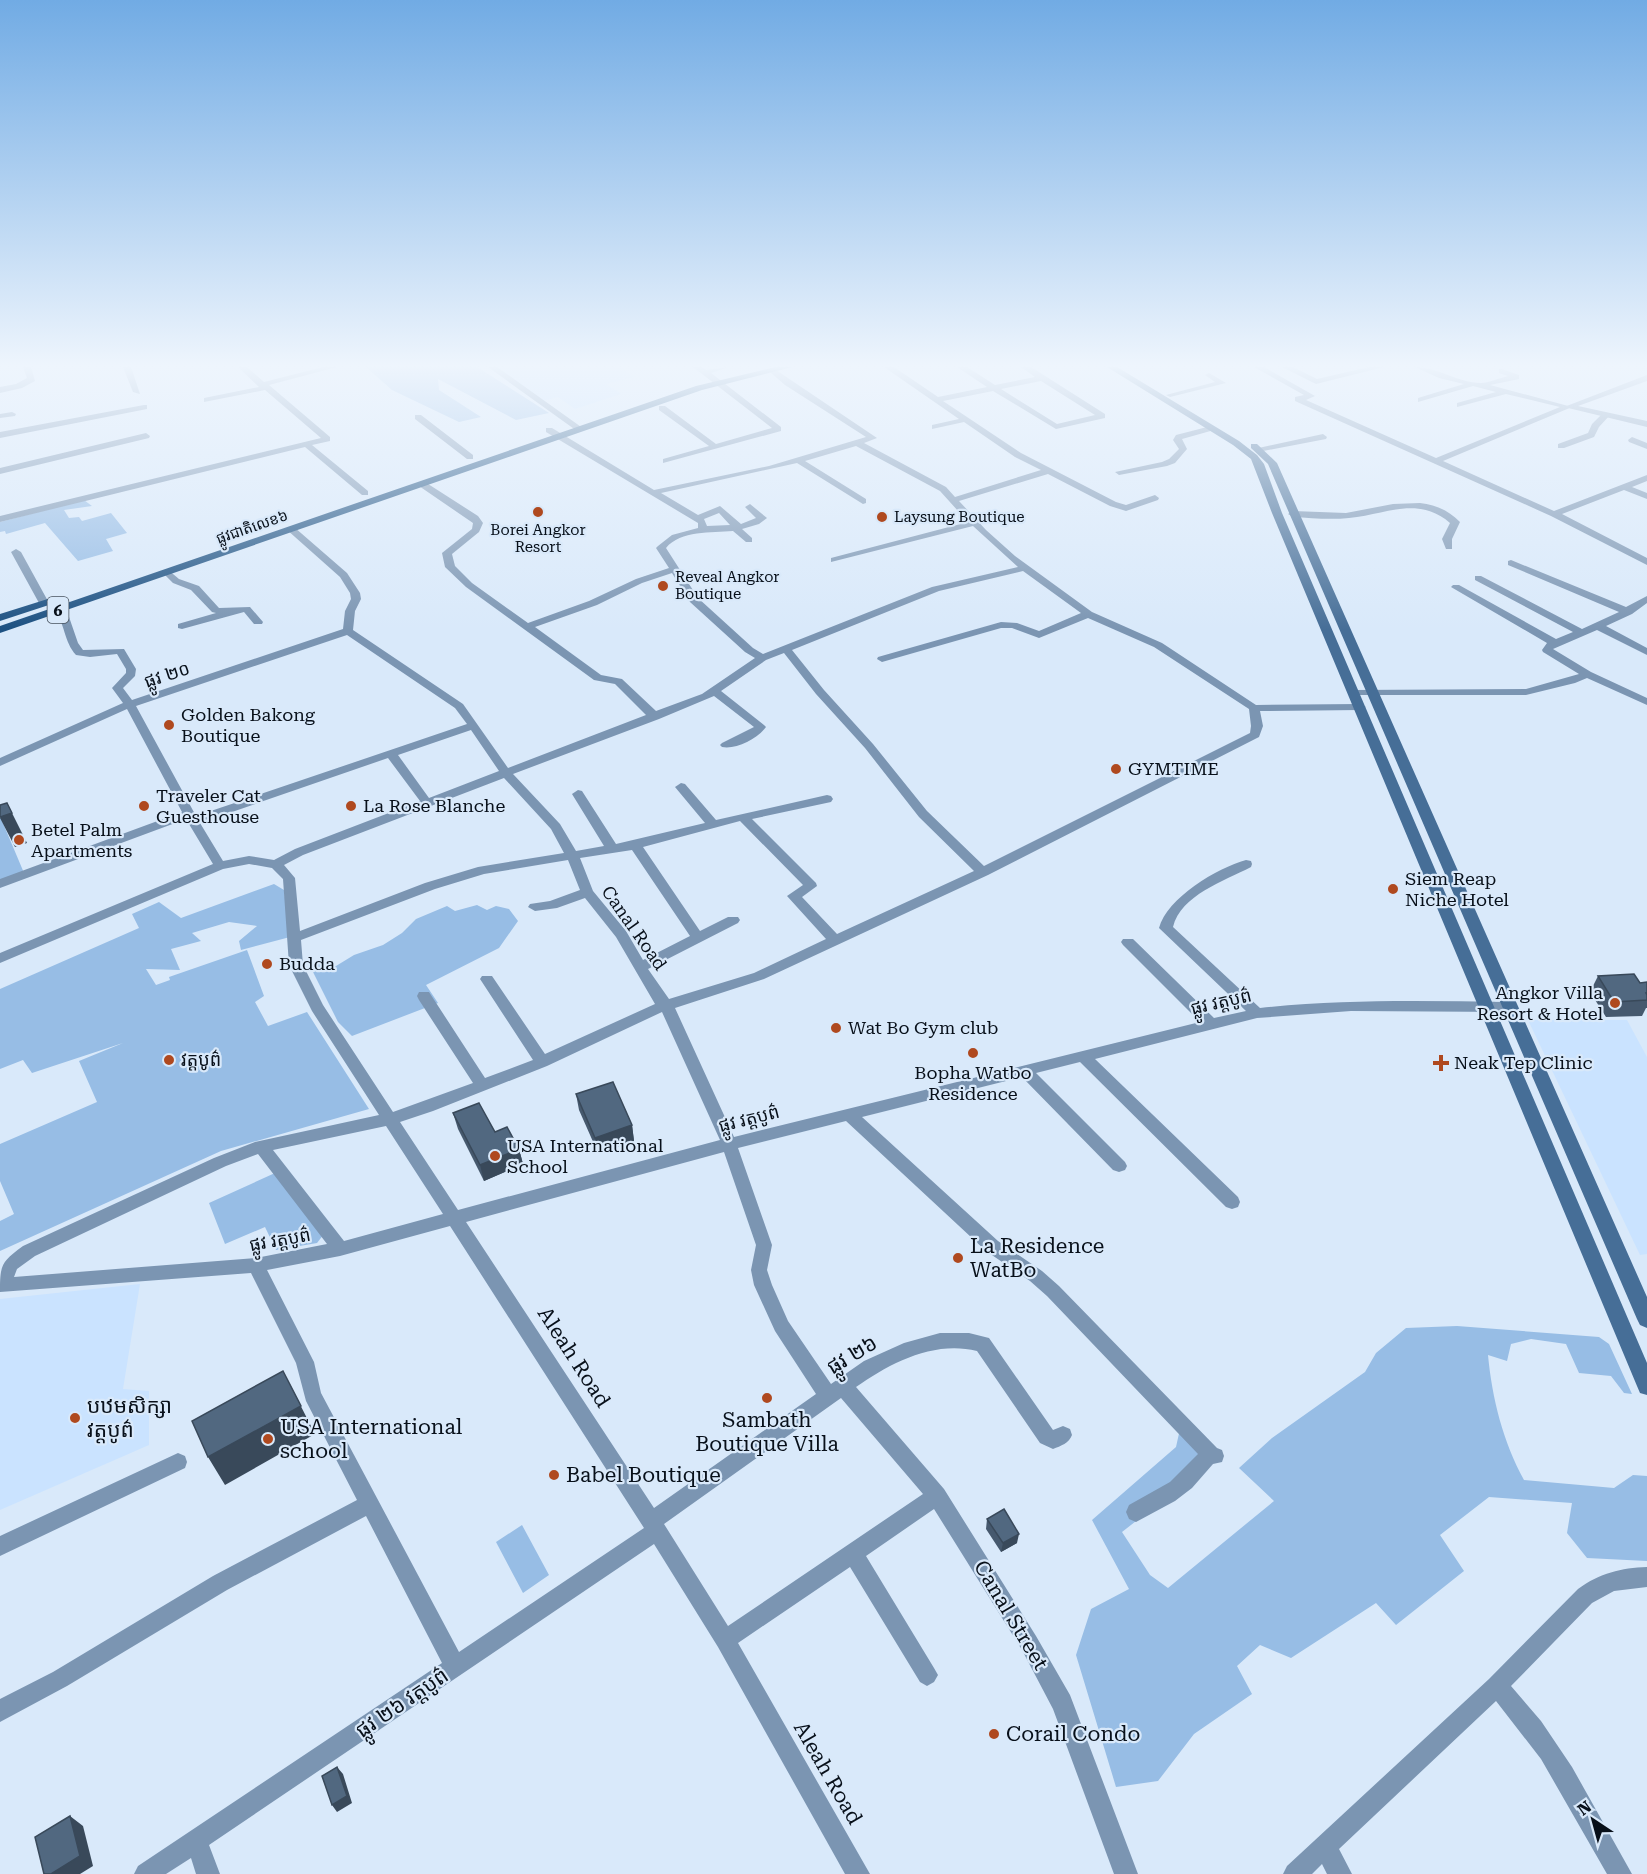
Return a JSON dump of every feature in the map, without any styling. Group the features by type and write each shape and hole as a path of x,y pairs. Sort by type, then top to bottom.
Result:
{"main road":[{"name":"ផ្លូវជាតិលេខ៦","path":"0,618 477,454"},
{"name":"ផ្លូវជាតិលេខ៦","path":"0,630 506,454"},
{"path":"1250,454 1259,464 1277,513 1647,1386"},
{"path":"1263,454 1272,463 1508,1007 1647,1319"}],"street":[{"path":"0,471 69,454"},
{"path":"0,519 263,454"},
{"path":"319,454 365,493"},
{"path":"467,454 470,457"},
{"path":"593,454 702,522 703,529"},
{"path":"666,461 689,454"},
{"path":"655,492 771,468 815,454"},
{"path":"879,454 930,481 954,500 974,523 1024,568 1088,614 1158,645 1224,686 1254,708 1357,700 1371,693 1526,692 1571,681 1587,674"},
{"path":"1017,454 1113,504 1126,508 1155,498"},
{"path":"1119,472 1172,460 1178,454"},
{"path":"1421,454 1554,514 1647,562"},
{"path":"1435,461 1451,454"},
{"path":"798,459 863,501"},
{"path":"954,500 1048,471"},
{"path":"1554,514 1647,478"},
{"path":"422,484 475,518 478,523 476,530 449,549 446,557 450,567 469,585 598,678 618,681 655,717"},
{"path":"1624,487 1647,496"},
{"path":"1293,514 1354,515 1389,506 1426,506 1446,514 1455,522 1447,539 1449,547"},
{"path":"750,507 762,518 759,521 735,527 682,533 664,543 661,548 694,600 749,650 762,658"},
{"path":"697,519 720,509 749,540"},
{"path":"834,560 974,523"},
{"path":"291,529 347,579 356,596 350,611 348,631"},
{"path":"16,552 45,603"},
{"path":"1511,563 1628,612"},
{"path":"0,958 220,866 249,860 276,864 299,852 655,717 716,692 762,658 936,590 1024,568"},
{"path":"526,627 593,603 639,581 676,569"},
{"path":"167,572 176,581 195,588 216,610 227,612"},
{"path":"1478,578 1582,633"},
{"path":"1456,587 1556,643"},
{"path":"1647,599 1628,612 1549,646 1547,650 1587,674 1647,702"},
{"path":"59,609 66,615 73,644 80,653 120,651 131,669 131,674 117,688 130,704 191,818 220,866"},
{"path":"182,626 227,612 246,609 258,622"},
{"path":"882,659 1001,625 1013,625 1039,635 1088,614"},
{"path":"1597,626 1647,652"},
{"name":"ផ្លូវ ២០","path":"0,762 130,704 348,631"},
{"name":"Canal Road","path":"348,631 459,706 474,724 507,774 556,827 572,855 586,892 621,934 659,999 667,1006 729,1144 764,1245 759,1270 762,1285 781,1326 836,1391"},
{"path":"786,649 820,692 869,746 923,814 983,872"},
{"path":"716,692 760,727 755,733 726,745"},
{"path":"1,1284 10,1265 29,1251 220,1162 261,1146 390,1119 428,1107 542,1062 667,1006 759,976 983,872 1255,735 1257,726 1254,708"},
{"path":"0,884 191,818 391,754 474,724"},
{"path":"391,754 427,804"},
{"path":"681,787 713,825"},
{"path":"578,794 612,848"},
{"path":"294,938 448,880 483,870 635,845 743,817 827,799"},
{"path":"743,817 811,886 794,896 834,940"},
{"path":"635,845 697,937"},
{"name":"Aleah Road","path":"276,864 289,878 296,964 317,1007 654,1526 725,1640 858,1874"},
{"path":"1246,864 1185,898 1170,911 1166,928 1257,1013"},
{"path":"535,907 552,905 586,892"},
{"path":"641,967 733,920"},
{"path":"1128,942 1211,1024"},
{"path":"487,979 542,1062"},
{"path":"424,996 482,1084"},
{"name":"ផ្លូវ វត្តបូព៌","path":"1,1284 255,1265 340,1249 729,1144 1084,1058 1257,1013 1342,1005 1508,1007"},
{"path":"1084,1058 1232,1202"},
{"path":"1025,1071 1119,1166"},
{"path":"850,1115 992,1246 1053,1291 1213,1455 1172,1494 1136,1512"},
{"path":"261,1146 340,1249"},
{"path":"255,1265 305,1362 312,1395 456,1667"},
{"name":"ផ្លូវ ២៦","path":"654,1526 870,1367 913,1348 943,1341 971,1340 983,1344 1047,1437 1053,1440 1063,1435"},
{"name":"Canal Street","path":"836,1391 937,1496 1012,1615 1053,1684 1067,1714 1126,1874"},
{"path":"0,1546 178,1462"},
{"path":"725,1640 937,1496"},
{"path":"0,1711 60,1679 220,1583 371,1503"},
{"name":"ផ្លូវ ២៦ វត្តបូព៌","path":"146,1874 456,1667 654,1526"},
{"path":"853,1552 927,1675"},
{"path":"1295,1874 1598,1587 1615,1579 1647,1577"},
{"path":"1496,1686 1517,1707 1547,1746 1620,1874"},
{"path":"196,1840 208,1874"},
{"path":"1324,1847 1340,1874"}],"shaded area":[{"path":"84,500 92,506 64,510 69,518 79,517 82,521 111,513 127,533 106,539 113,551 78,561 45,523 6,534 5,531 0,532 0,522"},
{"path":"0,816 24,873 0,881"},
{"name":"វត្តបូព៌","path":"274,884 284,890 290,937 241,950 239,941 257,926 229,922 192,933 201,941 171,949 180,970 146,969 156,985 170,980 169,977 247,950 264,996 255,1002 268,1026 307,1012 369,1109 221,1151 0,1251 0,1221 14,1214 0,1181 0,1144 97,1102 79,1061 123,1043 32,1073 23,1060 0,1069 0,989 139,928 132,914 159,902 181,918"},
{"path":"477,905 487,910 496,906 509,909 518,921 499,948 426,985 438,1003 352,1036 338,1022 308,962 336,966 354,955 383,945 402,933 416,919 447,906 455,911"},
{"path":"1528,1020 1627,1020 1647,1057 1647,1254 1640,1255"},
{"path":"275,1173 324,1234 317,1243 276,1250 265,1227 225,1244 209,1203"},
{"name":"បឋមសិក្សា វត្តបូព៌","path":"140,1284 123,1389 149,1391 149,1445 0,1510 0,1299"},
{"path":"1457,1326 1599,1337 1609,1344 1632,1394 1624,1393 1611,1376 1579,1373 1566,1344 1531,1339 1511,1344 1507,1361 1488,1355 1492,1387 1504,1435 1524,1480 1614,1488 1633,1475 1647,1476 1647,1561 1587,1558 1567,1533 1572,1503 1489,1497 1440,1535 1464,1571 1396,1625 1376,1603 1291,1658 1260,1645 1237,1666 1252,1694 1194,1734 1158,1781 1116,1787 1076,1655 1091,1609 1129,1589 1092,1520 1176,1447 1180,1429 1213,1461 1122,1532 1150,1575 1168,1588 1274,1501 1239,1468 1272,1438 1365,1372 1376,1353 1406,1328"},
{"path":"522,1525 549,1575 523,1593 496,1542"}],"building":[{"path":"7,803 12,813 0,817 0,805"},
{"path":"1634,974 1640,983 1647,982 1647,1000 1614,1002 1598,976"},
{"path":"613,1082 632,1125 595,1138 576,1094"},
{"path":"479,1103 495,1132 507,1127 519,1149 480,1165 453,1113"},
{"path":"283,1371 301,1406 208,1457 192,1421"},
{"path":"1004,1509 1019,1534 1003,1543 987,1519"},
{"path":"337,1767 347,1796 332,1805 322,1776"},
{"path":"70,1816 80,1856 51,1874 44,1874 35,1837"}],"place":[{"name":"Borei Angkor Resort","path":"538,512"},
{"name":"Laysung Boutique","path":"882,517"},
{"name":"Reveal Angkor Boutique","path":"663,586"},
{"name":"Golden Bakong Boutique","path":"169,725"},
{"name":"GYMTIME","path":"1116,769"},
{"name":"Traveler Cat Guesthouse","path":"144,806"},
{"name":"La Rose Blanche","path":"351,806"},
{"name":"Betel Palm Apartments","path":"19,840"},
{"name":"Siem Reap Niche Hotel","path":"1393,889"},
{"name":"Budda","path":"267,964"},
{"name":"Angkor Villa Resort & Hotel","path":"1615,1003"},
{"name":"Wat Bo Gym club","path":"836,1028"},
{"name":"Bopha Watbo Residence","path":"973,1053"},
{"name":"វត្តបូព៌","path":"169,1060"},
{"name":"Neak Tep Clinic","path":"1441,1063"},
{"name":"USA International School","path":"495,1156"},
{"name":"La Residence WatBo","path":"958,1258"},
{"name":"Sambath Boutique Villa","path":"767,1398"},
{"name":"បឋមសិក្សា វត្តបូព៌","path":"75,1418"},
{"name":"USA International school","path":"268,1439"},
{"name":"Babel Boutique","path":"554,1475"},
{"name":"Corail Condo","path":"994,1734"}]}
